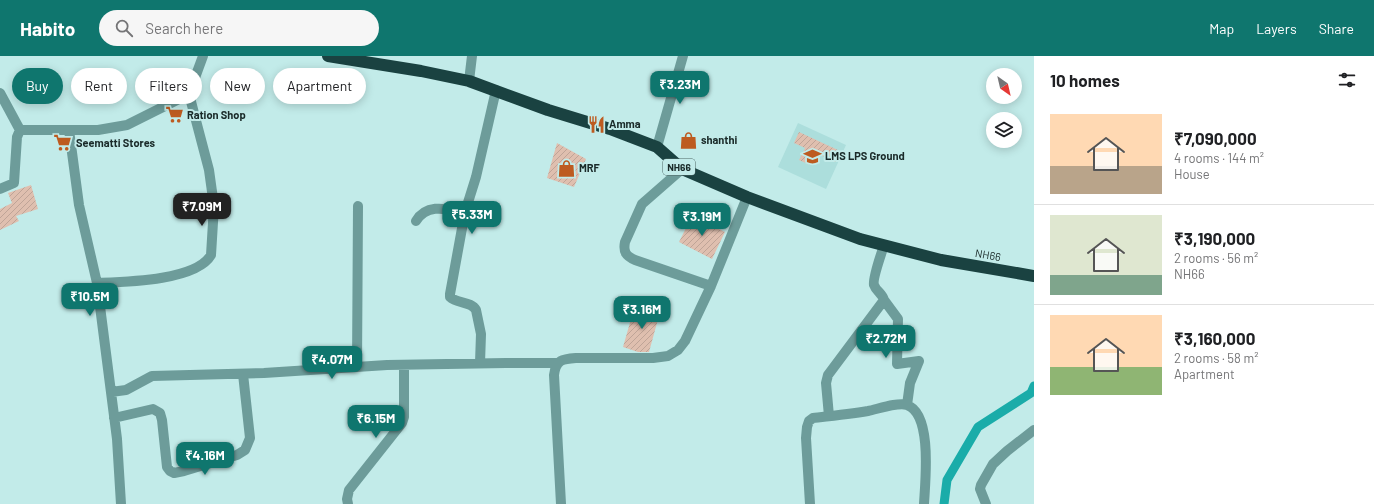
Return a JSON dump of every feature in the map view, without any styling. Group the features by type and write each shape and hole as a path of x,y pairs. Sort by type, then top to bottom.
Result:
{"highway":[{"name":"NH66","path":"328,56 421,71 469,81 548,110 610,129 657,147 682,170 747,197 860,239 941,260 1034,276"}],"street":[{"path":"199,68 203,56"},
{"path":"469,81 472,56"},
{"path":"657,147 682,56"},
{"path":"480,363 481,334 476,310 471,305 453,300 450,297 450,294 465,212 476,177 496,90"},
{"path":"0,93 20,130"},
{"path":"20,130 98,130 127,124 168,104"},
{"path":"97,283 164,278 187,272 207,262 210,255 214,206 209,170 192,104"},
{"path":"0,189 14,183 17,137 20,130"},
{"path":"69,130 79,205 97,283 117,439 121,504"},
{"path":"682,170 642,204 623,248 625,253 635,260 710,286"},
{"path":"111,392 126,390 152,376 243,374 404,365 557,363 565,359 577,358 653,358 668,356 678,350 685,340 710,286 747,197"},
{"path":"357,367 358,206"},
{"path":"416,221 424,212 437,209 465,212"},
{"path":"884,245 873,282 875,288 883,296 884,300 898,319 897,364 919,361 910,384 907,405"},
{"path":"829,416 826,383 828,375 884,300"},
{"path":"557,363 555,366 554,375 561,504"},
{"path":"348,504 347,499 349,490 402,423 404,417 404,365"},
{"path":"114,418 153,409 160,413 162,420 166,467 174,473 237,455 245,450 250,438 243,374"},
{"path":"810,504 806,438 809,421 813,418 869,411 895,405 907,405 921,420 924,429 926,441 924,504"},
{"path":"986,504 980,489 981,484 993,464 1034,430"}],"shaded area":[{"name":"LMS LPS Ground","path":"798,123 846,145 826,189 778,167"}],"building":[{"path":"799,132 840,151 835,162 816,153 810,165 799,160 805,148 794,143"},
{"name":"MRF","path":"557,143 586,159 574,187 547,178"},
{"path":"31,185 38,209 16,216 19,221 0,230 0,209 12,203 8,193"},
{"path":"692,216 725,232 712,259 679,242"},
{"path":"635,305 660,312 649,352 638,352 623,347"}],"waterway":[{"path":"944,504 947,480 978,427 1031,393 1034,386"}],"place":[{"name":"Ration Shop","path":"174,115"},
{"name":"Amma","path":"596,124"},
{"name":"shanthi","path":"688,140"},
{"name":"Seematti Stores","path":"63,143"},
{"name":"LMS LPS Ground","path":"812,156"},
{"name":"MRF","path":"566,168"}]}
